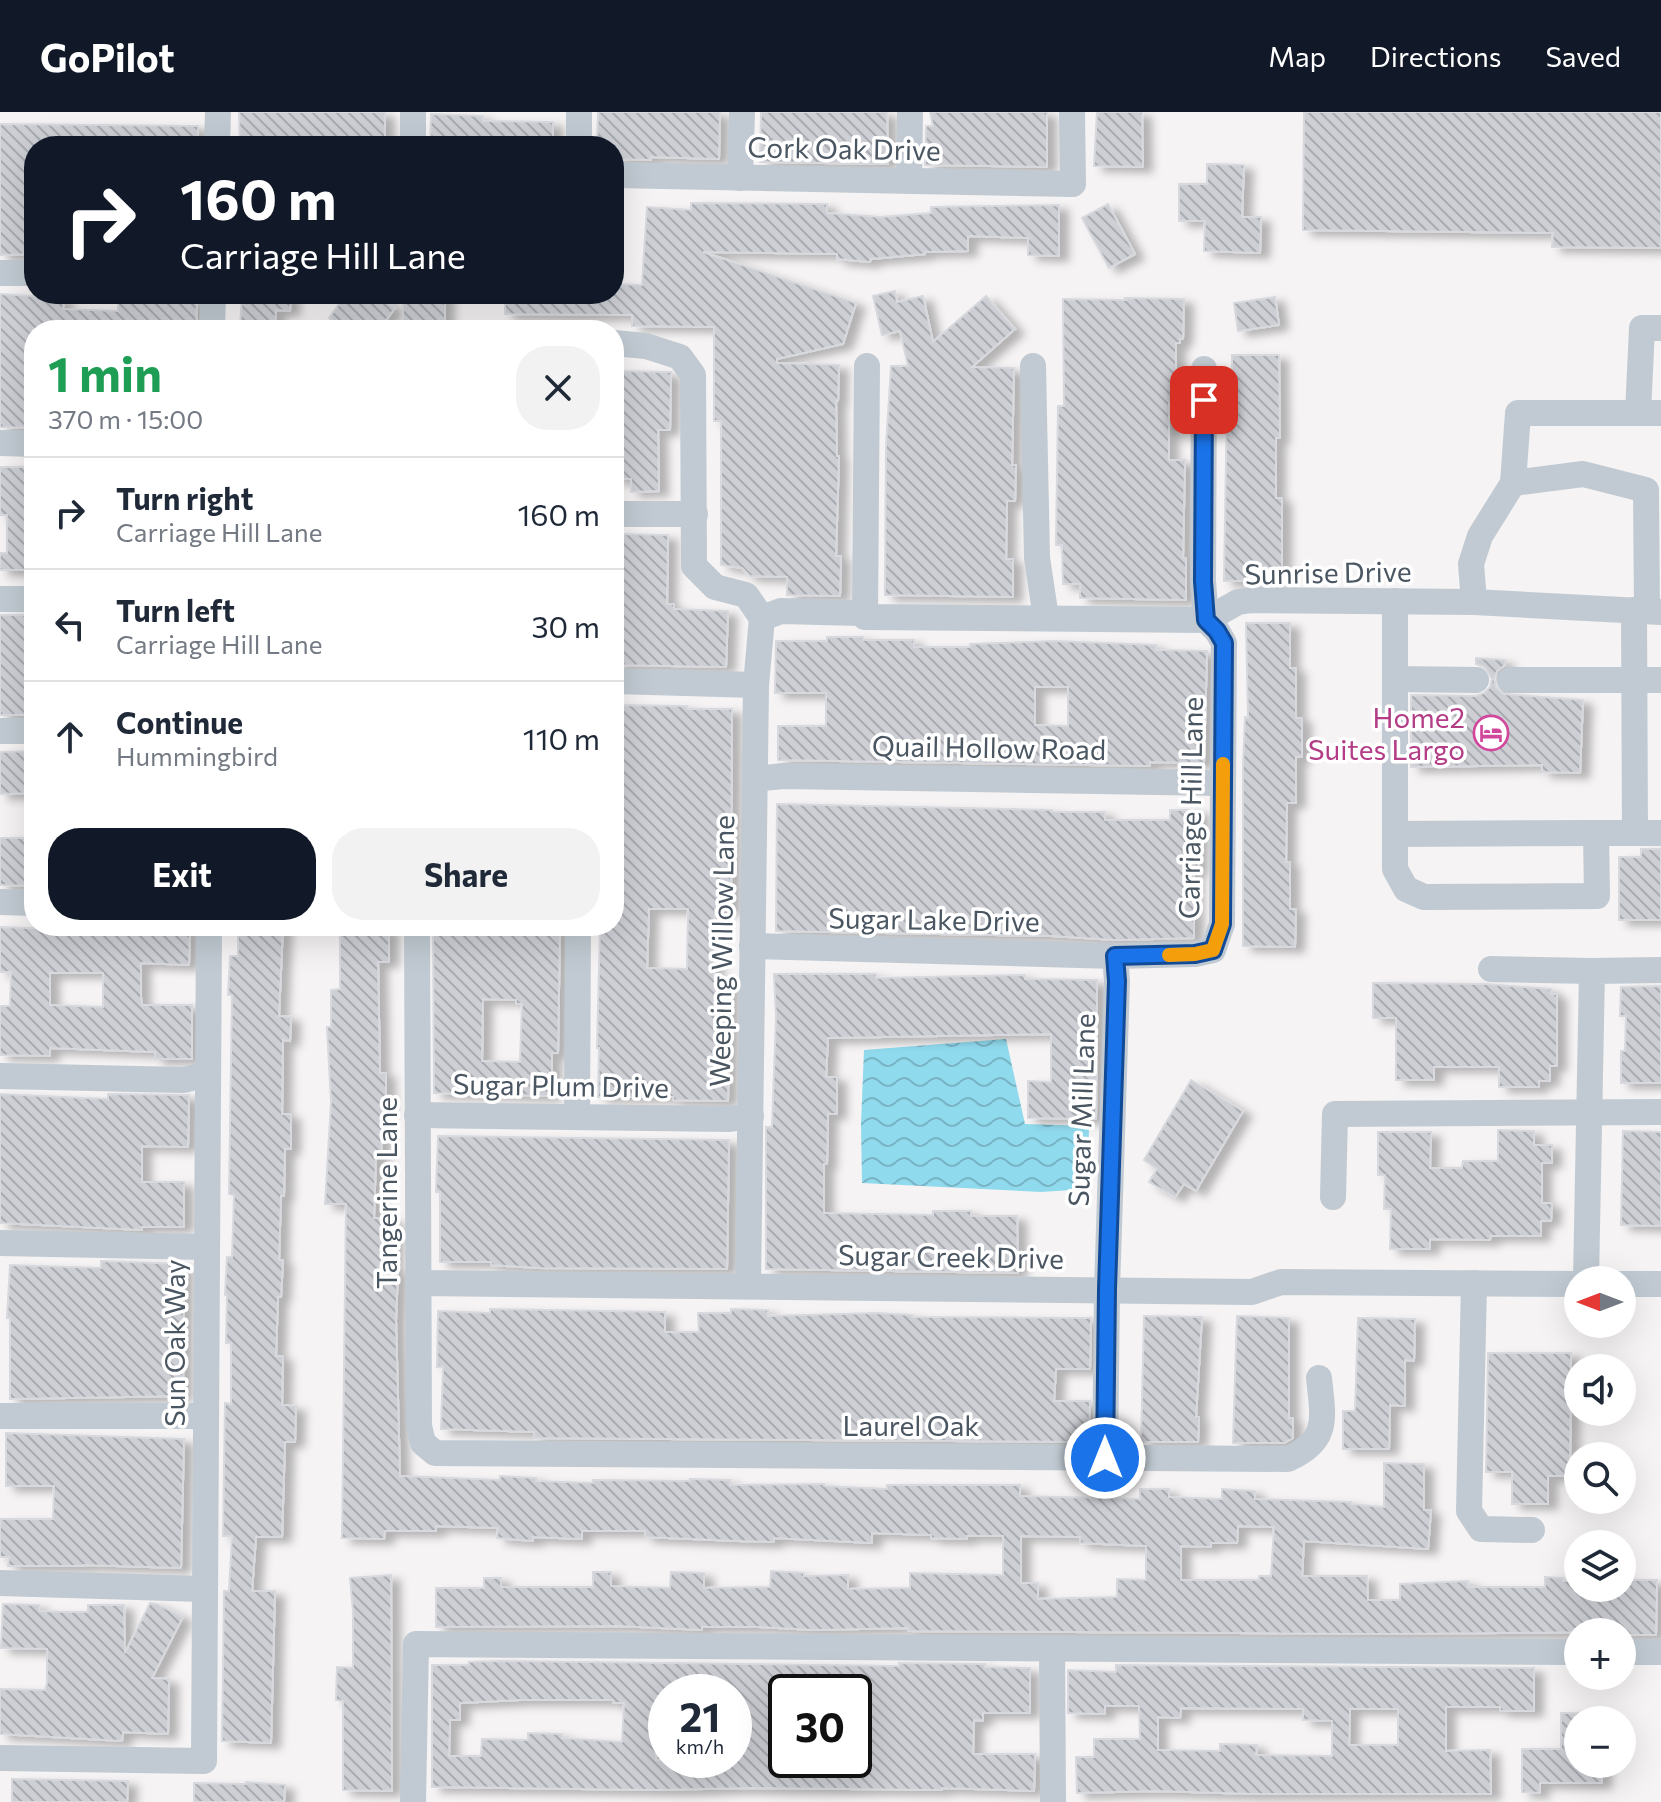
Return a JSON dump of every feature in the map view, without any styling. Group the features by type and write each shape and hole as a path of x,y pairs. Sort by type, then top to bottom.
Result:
{"street":[{"path":"217,136 218,112"},
{"path":"413,112 413,136"},
{"path":"579,112 579,136"},
{"path":"740,178 742,112"},
{"path":"909,181 910,112"},
{"name":"Cork Oak Drive","path":"624,175 1073,184 1072,112"},
{"path":"0,273 24,273"},
{"path":"1474,602 1471,564 1480,536 1513,483 1518,413 1649,413 1642,328 1661,328"},
{"path":"624,344 646,346 680,357 693,375 694,566 715,587 746,595 762,618"},
{"path":"865,617 867,366"},
{"path":"1033,366 1037,558 1046,618"},
{"path":"1204,369 1203,581 1206,620"},
{"path":"0,443 24,444"},
{"path":"1395,834 1648,833 1634,680 1654,566 1646,490 1583,474 1513,483"},
{"path":"624,514 695,514"},
{"path":"0,599 24,599"},
{"name":"Sunrise Drive","path":"762,618 781,611 860,613 865,617 1206,620 1238,602 1252,600 1474,602 1647,611"},
{"path":"1395,601 1395,869 1406,889 1424,897 1597,896 1596,833"},
{"name":"Weeping Willow Lane","path":"748,1286 756,685 762,618"},
{"name":"Carriage Hill Lane","path":"1115,956 1195,954 1213,950 1222,924 1224,643 1206,620"},
{"path":"1395,679 1476,680"},
{"path":"1510,680 1661,680"},
{"path":"624,681 756,685"},
{"path":"0,731 24,731"},
{"name":"Quail Hollow Road","path":"755,779 783,776 1222,783"},
{"path":"0,902 24,903"},
{"name":"Sun Oak Way","path":"0,1758 204,1761 209,936"},
{"name":"Tangerine Lane","path":"417,936 419,1426 423,1443 435,1453"},
{"path":"577,1117 578,936"},
{"name":"Sugar Lake Drive","path":"752,946 1115,956"},
{"name":"Sugar Mill Lane","path":"1105,1458 1117,981 1115,956"},
{"path":"1491,969 1661,970"},
{"path":"1586,1266 1592,971"},
{"path":"0,1076 184,1080 208,1074"},
{"path":"1333,1197 1335,1114 1661,1112"},
{"name":"Sugar Plum Drive","path":"417,1115 730,1119 751,1116"},
{"path":"0,1243 207,1247"},
{"name":"Sugar Creek Drive","path":"418,1283 1252,1292 1281,1282 1564,1284"},
{"path":"1474,1283 1469,1511 1481,1529 1532,1530"},
{"path":"1636,1284 1661,1284"},
{"name":"Laurel Oak","path":"435,1453 1288,1459 1305,1451 1317,1437 1323,1420 1319,1378"},
{"path":"0,1416 205,1416"},
{"path":"0,1583 204,1589"},
{"path":"413,1802 416,1644 1564,1652"},
{"path":"1052,1648 1053,1802"},
{"path":"1636,1652 1661,1652"}],"water":[{"path":"1006,1039 1025,1124 1089,1126 1088,1189 1041,1192 862,1183 864,1050"}],"building":[{"path":"239,112 385,112 385,136 240,136"},
{"path":"598,112 720,112 719,159 624,159 624,136 597,136"},
{"path":"761,112 887,112 888,164 760,162"},
{"path":"930,112 1047,112 1047,167 925,165 926,126 933,126"},
{"path":"1097,112 1142,112 1143,167 1094,166"},
{"path":"1304,112 1661,112 1661,248 1552,247 1553,233 1303,230"},
{"path":"431,114 483,116 483,121 553,122 553,136 430,136"},
{"path":"0,124 198,126 198,136 24,136 24,254 0,255"},
{"path":"1207,164 1244,165 1242,217 1261,217 1260,253 1204,251 1205,221 1179,221 1179,184 1207,184"},
{"path":"691,203 827,204 827,213 880,217 931,213 931,207 1059,205 1059,256 1028,255 1028,238 968,236 968,251 925,252 871,259 870,262 837,259 837,254 703,252 856,303 843,344 777,359 777,363 839,365 836,401 839,456 836,556 841,556 840,596 787,595 787,577 750,576 742,568 721,565 721,421 714,421 714,327 632,326 632,315 505,314 505,304 624,304 624,284 642,285 647,207 691,210"},
{"path":"1108,204 1135,254 1109,268 1082,218"},
{"path":"895,291 897,302 923,296 933,342 986,296 1015,329 972,367 1014,368 1012,465 1016,465 1015,501 1007,501 1006,559 1013,559 1013,597 885,595 886,447 891,366 908,366 900,331 882,335 873,296"},
{"path":"0,294 24,296 24,304 63,304 63,309 118,311 118,304 197,304 196,320 24,320 24,428 0,427"},
{"path":"1275,297 1279,325 1238,331 1234,303"},
{"path":"1063,299 1184,299 1183,339 1176,343 1176,402 1169,402 1169,460 1185,460 1183,558 1186,558 1186,600 1080,598 1080,584 1063,584 1062,545 1056,545 1058,406 1064,406"},
{"path":"241,304 290,304 290,311 276,310 276,320 241,320"},
{"path":"339,304 389,304 395,308 386,320 329,318"},
{"path":"403,304 445,304 445,320 403,320"},
{"path":"1232,355 1279,355 1280,438 1276,438 1276,498 1282,498 1282,581 1224,581 1227,400 1232,400"},
{"path":"624,371 671,372 670,430 658,430 659,491 631,492 631,479 624,479"},
{"path":"0,467 24,467 24,570 0,570 0,553 7,553 7,515 0,515"},
{"path":"624,534 668,535 667,604 674,604 674,609 728,611 726,667 624,665"},
{"path":"0,615 24,615 24,715 0,715"},
{"path":"1246,623 1290,623 1290,668 1296,668 1296,718 1302,718 1302,757 1296,757 1296,803 1287,803 1286,862 1290,862 1290,909 1296,909 1295,947 1243,946 1243,766 1245,717 1248,718"},
{"path":"827,637 863,637 863,640 914,640 914,647 970,647 970,644 1054,641 1156,645 1156,650 1207,651 1204,763 1150,762 1150,766 778,760 778,726 826,726 826,693 775,693 776,641 827,641","holes":["1035,687 1068,687 1068,726 1035,725"]},
{"name":"Home2 Suites Largo","path":"1476,658 1505,660 1505,665 1497,671 1494,679 1496,687 1503,694 1583,700 1580,773 1542,772 1542,765 1411,767 1411,695 1476,696 1484,693 1492,679 1485,667 1476,664"},
{"path":"624,705 732,709 731,910 715,910 714,979 730,979 728,1101 598,1097 600,936 624,936","holes":["649,909 688,909 687,969 647,968"]},
{"path":"24,751 24,793 0,794 0,752"},
{"path":"777,804 1105,812 1105,820 1170,820 1170,810 1200,810 1198,870 1194,870 1194,938 1115,940 776,931"},
{"path":"0,838 24,838 24,886 0,885"},
{"path":"1641,849 1661,849 1661,920 1619,920 1619,857 1641,857"},
{"path":"0,927 24,928 24,936 190,936 189,965 141,963 141,997 142,1005 192,1005 192,1059 155,1059 155,1052 50,1048 50,1056 0,1055 0,1006 10,1006 11,972 0,972","holes":["50,973 103,973 103,1007 50,1005"]},
{"path":"238,936 283,936 279,1016 291,1017 290,1041 283,1040 282,1114 291,1114 291,1149 285,1149 284,1196 281,1196 279,1260 283,1260 276,1356 283,1356 282,1405 296,1406 295,1442 285,1442 282,1537 256,1537 252,1591 275,1591 271,1743 222,1741 224,1591 229,1591 232,1536 223,1536 225,1403 231,1404 231,1343 226,1343 225,1295 227,1257 232,1257 234,1195 229,1194 232,995 228,995 230,956 238,956"},
{"path":"340,936 389,936 389,962 378,962 380,1073 386,1073 386,1109 383,1109 381,1157 376,1156 374,1218 395,1219 393,1269 398,1269 396,1321 400,1476 500,1480 500,1476 593,1483 593,1480 730,1480 730,1485 824,1484 887,1489 887,1485 1020,1485 1020,1496 1140,1499 1140,1489 1169,1489 1169,1497 1222,1499 1222,1489 1255,1491 1255,1499 1351,1502 1384,1507 1384,1463 1424,1464 1424,1510 1431,1510 1428,1549 1304,1541 1302,1576 1367,1576 1368,1600 1400,1600 1400,1584 1468,1581 1468,1587 1545,1587 1545,1577 1563,1578 1564,1602 1636,1602 1636,1580 1657,1580 1656,1635 1636,1635 1636,1618 1564,1618 1564,1632 1382,1634 908,1631 908,1628 814,1630 702,1627 702,1630 618,1626 436,1627 436,1588 484,1588 484,1578 501,1578 501,1587 593,1587 593,1572 611,1572 611,1586 670,1588 671,1572 704,1573 704,1588 770,1587 771,1571 804,1573 804,1576 848,1575 848,1589 910,1588 910,1573 1003,1575 1003,1536 967,1536 967,1539 872,1533 872,1543 774,1538 774,1542 645,1537 645,1531 582,1531 582,1539 533,1537 533,1541 497,1538 498,1528 436,1526 436,1531 385,1531 384,1539 342,1538 346,1204 325,1204 331,1102 327,1027 331,1027 331,990 340,989","holes":["1238,1526 1274,1527 1271,1576 1259,1576 1259,1580 1181,1580 1181,1546 1211,1547 1211,1543 1237,1543","1021,1536 1080,1537 1080,1543 1146,1546 1146,1580 1117,1579 1117,1597 1038,1599 1038,1583 1021,1583"]},
{"path":"433,936 560,936 558,1053 552,1053 552,1096 434,1093","holes":["483,999 516,1000 516,1004 522,1004 520,1062 482,1061"]},
{"path":"774,974 876,974 876,978 1025,975 1025,979 1097,980 1096,1119 1028,1118 1028,1081 1051,1082 1051,1034 828,1038 826,1077 837,1077 837,1114 828,1114 824,1213 933,1215 933,1211 971,1211 971,1216 1017,1216 1018,1273 766,1269 766,1127 772,1127 776,1018"},
{"path":"1373,983 1486,984 1551,989 1551,994 1557,994 1557,1066 1550,1066 1550,1081 1539,1081 1539,1087 1499,1087 1499,1067 1434,1067 1434,1080 1396,1080 1396,1018 1373,1018"},
{"path":"1661,986 1661,1083 1621,1083 1626,1016 1620,1016 1621,987"},
{"path":"1191,1080 1243,1111 1196,1191 1184,1184 1175,1197 1149,1182 1157,1169 1144,1160"},
{"path":"0,1094 108,1099 108,1094 189,1095 188,1147 142,1146 142,1182 184,1182 184,1227 142,1227 142,1230 0,1223"},
{"path":"1498,1130 1534,1131 1534,1145 1552,1145 1552,1163 1542,1163 1542,1203 1552,1203 1551,1221 1541,1221 1541,1236 1491,1236 1490,1240 1430,1239 1430,1249 1390,1249 1391,1209 1384,1209 1385,1175 1378,1175 1378,1132 1431,1132 1430,1168 1462,1168 1463,1161 1498,1161"},
{"path":"1623,1131 1661,1132 1661,1226 1621,1225"},
{"path":"438,1136 729,1140 727,1269 539,1268 491,1265 491,1262 440,1262 440,1192 436,1192"},
{"path":"101,1261 184,1264 183,1396 10,1399 10,1318 7,1318 10,1265 101,1268"},
{"path":"490,1309 665,1312 665,1332 699,1332 698,1313 731,1313 731,1309 768,1310 768,1316 877,1313 912,1317 1091,1318 1090,1369 1056,1369 1054,1401 1090,1401 1089,1442 534,1438 534,1432 441,1429 443,1367 437,1367 438,1311 490,1313"},
{"path":"1144,1316 1202,1317 1196,1417 1199,1417 1198,1442 1141,1442"},
{"path":"1237,1316 1289,1318 1289,1418 1293,1418 1293,1438 1284,1443 1233,1443"},
{"path":"1358,1318 1415,1319 1414,1361 1405,1360 1405,1406 1390,1405 1389,1449 1343,1449 1343,1411 1355,1411"},
{"path":"1488,1353 1571,1353 1564,1354 1564,1426 1570,1426 1570,1442 1564,1442 1564,1476 1548,1476 1548,1504 1512,1504 1512,1472 1486,1472"},
{"path":"6,1433 184,1439 181,1568 8,1566 9,1557 0,1557 0,1519 53,1519 54,1486 6,1486"},
{"path":"391,1575 392,1791 343,1790 343,1701 336,1700 337,1667 353,1668 350,1578"},
{"path":"150,1603 183,1617 152,1678 169,1679 168,1734 123,1732 122,1741 0,1734 0,1689 45,1690 47,1683 47,1649 1,1648 3,1604 39,1605 39,1611 65,1612 88,1612 88,1605 124,1605 125,1653"},
{"path":"501,1661 899,1666 899,1663 1030,1668 1030,1713 983,1713 983,1721 974,1720 973,1754 1035,1754 1034,1791 432,1787 432,1665 469,1665 469,1662","holes":["613,1700 613,1703 624,1703 622,1742 528,1733 528,1740 482,1739 481,1756 449,1756 450,1720 460,1720 460,1703"]},
{"path":"1116,1665 1534,1668 1534,1711 1500,1711 1500,1707 1446,1707 1446,1751 1490,1750 1491,1794 1077,1793 1076,1757 1094,1757 1094,1739 1140,1739 1139,1706 1105,1706 1105,1714 1068,1713 1068,1670 1116,1672","holes":["1181,1708 1303,1709 1303,1720 1332,1721 1332,1756 1256,1755 1257,1745 1220,1744 1220,1751 1158,1750 1158,1717 1180,1718","1350,1709 1398,1709 1398,1745 1349,1745"]},
{"path":"1561,1713 1564,1713 1564,1778 1602,1778 1602,1783 1540,1783 1540,1793 1522,1792 1522,1749 1561,1749"},
{"path":"12,1779 128,1781 127,1802 12,1802"},
{"path":"194,1783 285,1785 284,1802 194,1802"}],"slow traffic":[{"path":"1169,955 1213,950 1219,938 1222,924 1223,764"}],"place":[{"name":"Home2 Suites Largo","path":"1491,733"}],"route":[{"path":"1105,1458 1117,981 1115,956 1195,954 1213,950 1222,924 1224,643 1206,620 1203,581 1204,400"}]}
